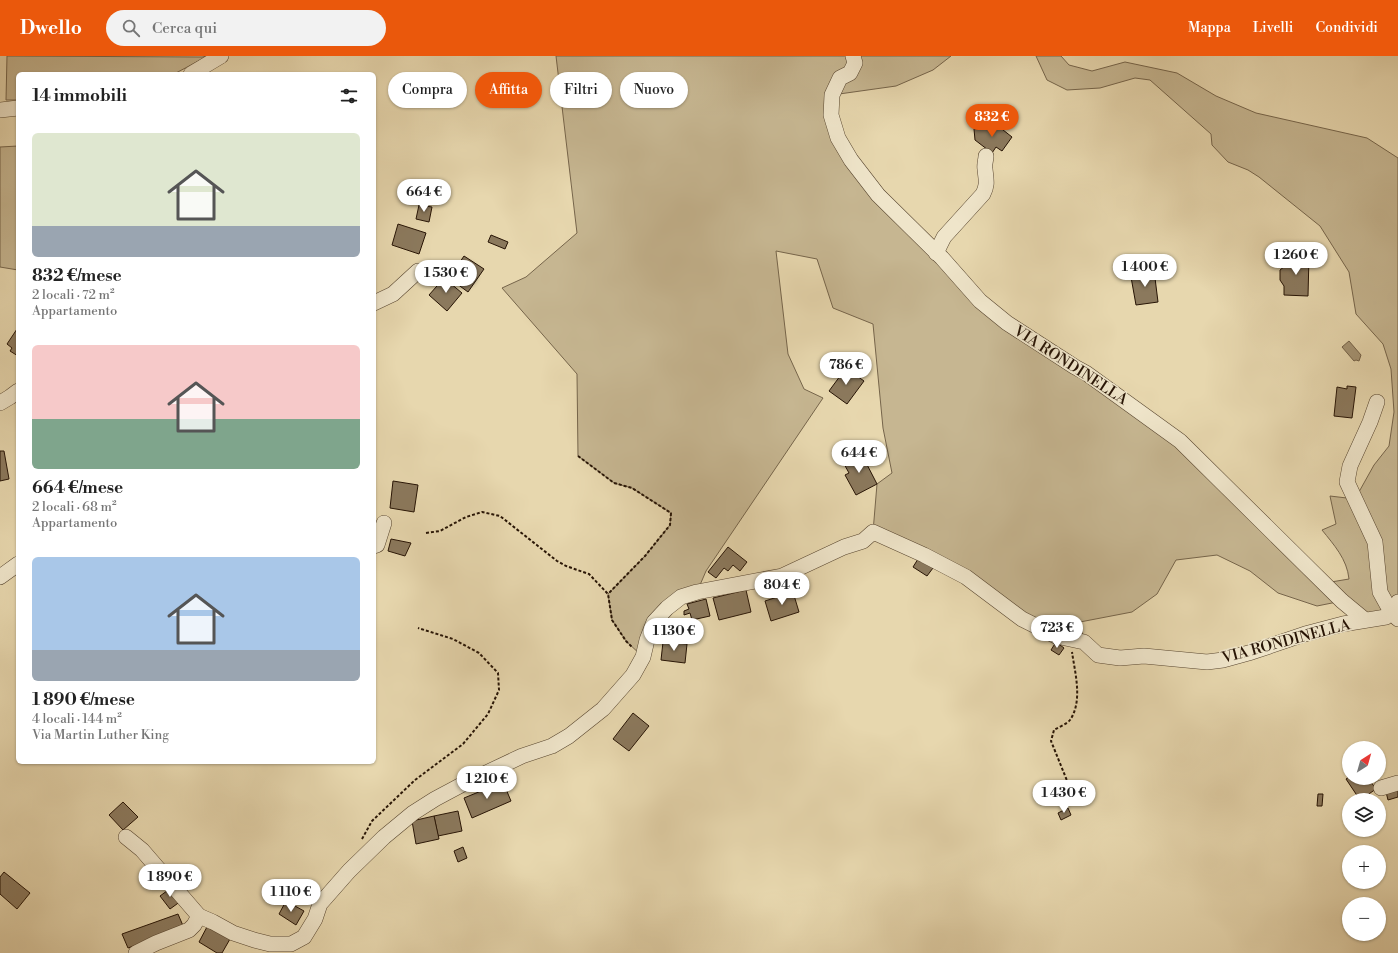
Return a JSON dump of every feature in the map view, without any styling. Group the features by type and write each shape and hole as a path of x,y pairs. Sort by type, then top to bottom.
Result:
{"street":[{"path":"194,72 221,56"},
{"name":"VIA RONDINELLA","path":"853,56 855,63 850,74 840,78 832,95 831,114 838,138 851,160 878,195 936,253 980,302 1006,323 1086,373 1180,440 1342,600 1365,620"},
{"path":"0,110 16,108"},
{"path":"936,253 944,237 983,194 987,186 985,168 986,156"},
{"path":"376,302 393,294 418,271"},
{"path":"0,403 16,392"},
{"path":"1377,402 1370,422 1350,466 1347,482 1375,542 1380,592 1396,611"},
{"path":"376,545 384,523"},
{"name":"VIA RONDINELLA","path":"643,657 647,640 654,622 667,608 681,597 782,576 844,547 863,541 874,532 924,555 966,577 1022,619 1056,636 1084,642 1098,655 1120,658 1144,656 1207,662 1252,652 1343,624 1386,617 1396,611"},
{"path":"0,577 16,565"},
{"path":"126,837 142,850 199,916 233,933 254,940 270,944 291,944 304,937 315,919 320,904 349,871 384,837 413,813 435,799 522,756 552,746 569,736 603,709 632,675 643,657"},
{"path":"1381,788 1398,783"},
{"path":"136,953 156,943 189,930 199,916"}],"path":[{"path":"578,456 614,483 632,488 671,512 670,525 645,556 608,594"},
{"path":"426,533 440,531 466,517 482,512 500,516 557,561 566,566 589,574 608,594 612,620 626,641 643,657"},
{"path":"370,851 361,840 372,821 415,780 463,744 488,714 499,690 498,673 479,653 453,639 418,628"},
{"path":"1068,799 1070,788 1051,741 1054,730 1069,721 1075,708 1077,686 1070,639"}],"shaded area":[{"path":"7,56 208,56 178,72 16,72 16,100 6,100"},
{"path":"556,56 951,56 933,70 896,86 832,95 838,138 981,301 1180,440 1325,583 1349,579 1343,559 1322,530 1336,524 1330,496 1355,499 1374,465 1389,446 1394,412 1391,369 1383,344 1356,314 1349,272 1320,226 1259,177 1248,170 1228,162 1212,145 1211,134 1150,80 1135,78 1100,88 1067,90 1047,80 1036,56 1061,56 1069,65 1092,71 1125,62 1177,73 1216,96 1256,113 1367,138 1398,158 1398,618 1365,620 1342,601 1317,606 1278,593 1250,571 1217,555 1176,560 1157,594 1132,612 1080,622 1084,642 1000,601 873,532 877,484 892,473 883,428 873,324 833,308 817,259 776,251 788,354 804,389 823,398 706,571 697,592 667,608 643,657 626,641 612,620 608,594 645,556 670,525 671,513 632,488 614,483 578,456 577,374 502,288 526,277 577,233 562,108 612,108 612,72 558,72"},
{"path":"16,146 16,270 0,267 0,147"},
{"path":"1349,341 1361,355 1359,361 1354,361 1342,347"}],"building":[{"path":"998,126 1012,137 1002,151 996,147 992,153 975,140 974,129"},
{"path":"419,205 432,207 429,222 416,219"},
{"path":"398,224 426,233 419,254 392,245"},
{"path":"491,235 508,242 505,249 488,242"},
{"path":"1285,255 1309,256 1308,296 1284,295 1284,286 1280,280 1280,270 1285,266"},
{"path":"464,256 484,269 468,292 449,278"},
{"path":"1154,270 1158,302 1136,305 1131,277 1143,275 1144,272"},
{"path":"444,278 462,293 447,311 429,295"},
{"path":"16,330 16,355 10,351 12,348 7,344"},
{"path":"846,368 864,381 847,404 829,391"},
{"path":"1347,386 1356,387 1352,418 1334,416 1337,387 1347,389"},
{"path":"0,451 4,451 9,479 0,481"},
{"path":"861,453 877,484 856,495 845,475 849,473 843,462"},
{"path":"393,481 418,485 414,512 390,508"},
{"path":"391,539 411,543 405,556 388,551"},
{"path":"728,547 747,562 740,571 733,565 728,571 724,568 716,578 708,572"},
{"path":"918,559 933,568 927,576 913,567"},
{"path":"746,590 751,612 719,620 713,598"},
{"path":"793,592 799,612 771,621 765,601"},
{"path":"706,599 710,616 692,620 690,613 684,615 684,611 689,609 687,604"},
{"path":"663,642 687,644 685,663 661,660"},
{"path":"1056,642 1064,648 1059,655 1051,650"},
{"path":"633,713 649,726 629,751 613,739"},
{"path":"503,782 511,801 472,818 464,798"},
{"path":"1350,785 1373,785 1376,789 1370,793 1355,793"},
{"path":"1398,788 1398,797 1388,800 1386,792"},
{"path":"1318,794 1323,794 1322,806 1317,806"},
{"path":"123,802 138,817 123,830 109,815"},
{"path":"1068,808 1071,815 1061,820 1058,813"},
{"path":"458,811 462,831 438,836 434,816"},
{"path":"434,816 439,839 416,844 412,821"},
{"path":"463,847 467,858 458,862 454,851"},
{"path":"4,872 30,893 17,909 0,894 0,877"},
{"path":"171,888 181,901 170,909 160,896"},
{"path":"286,901 304,911 296,925 279,914"},
{"path":"178,914 184,928 128,948 122,934"},
{"path":"208,925 230,939 222,953 217,953 199,942"}]}
